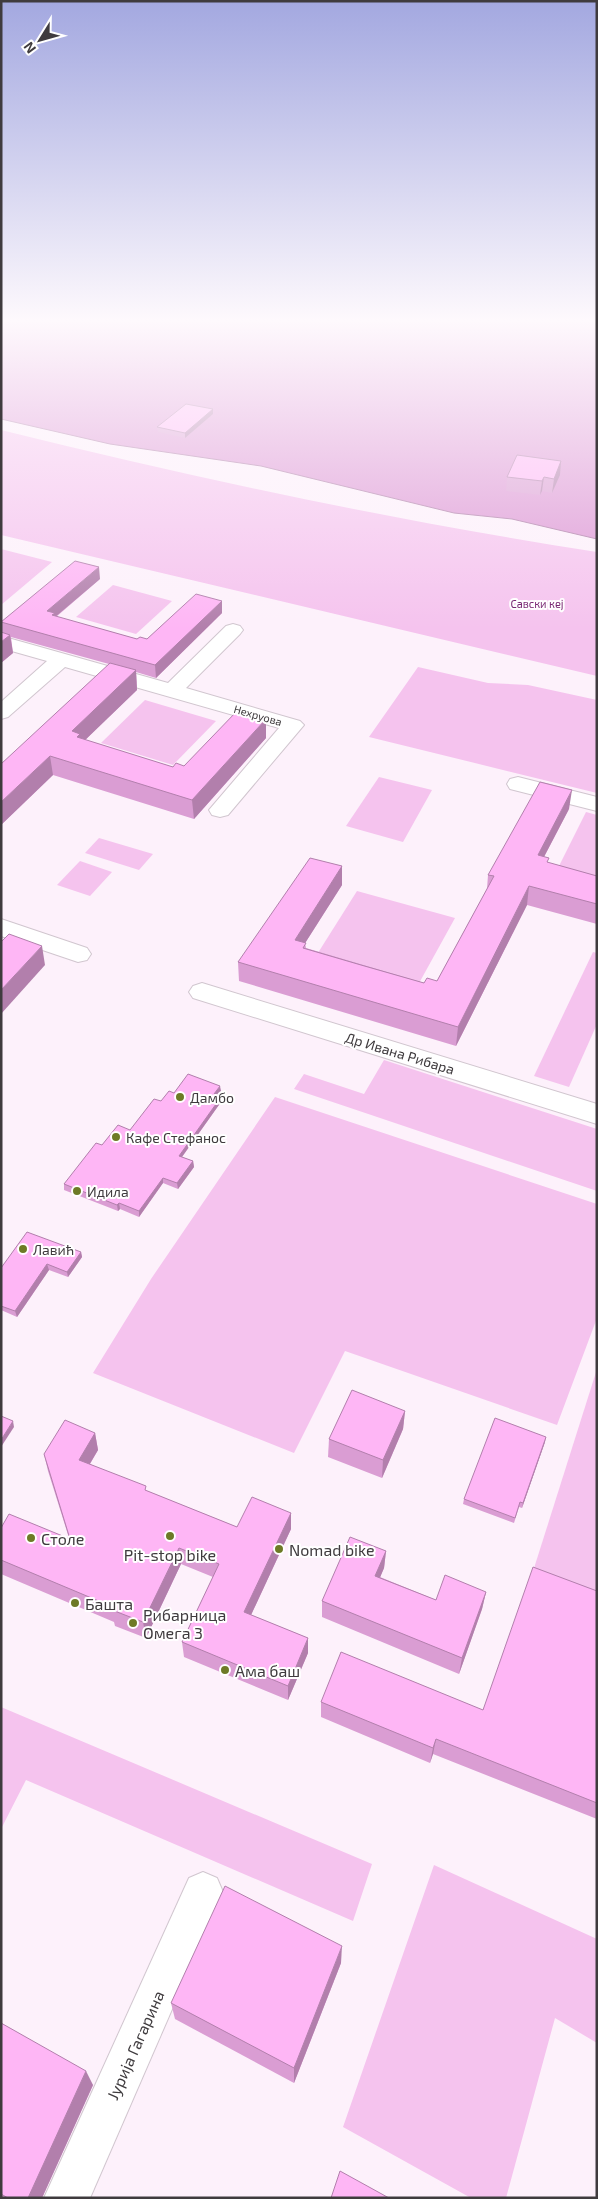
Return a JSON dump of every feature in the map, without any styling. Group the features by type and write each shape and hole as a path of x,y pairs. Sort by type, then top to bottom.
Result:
{"street":[{"path":"173,690 233,630"},
{"name":"Нехруова","path":"1,642 293,725 220,810"},
{"path":"1,713 62,659"},
{"path":"518,784 597,804"},
{"path":"1,927 78,954"},
{"name":"Др Ивана Рибара","path":"202,992 597,1114"},
{"name":"Јурија Гагарина","path":"67,2198 203,1892"}],"green space":[{"name":"Савски кеј","path":"1,430 298,498 447,527 597,552 597,676 1,535"},
{"path":"1,549 52,562 1,605"},
{"path":"113,585 172,601 136,634 76,617"},
{"path":"418,667 488,683 528,685 597,700 597,793 369,737"},
{"path":"145,700 216,721 173,765 101,743"},
{"path":"379,777 432,790 403,842 346,826"},
{"path":"586,812 597,815 597,880 557,870"},
{"path":"99,838 153,854 139,870 85,853"},
{"path":"80,861 112,872 90,896 57,885"},
{"path":"357,891 455,918 418,985 316,956"},
{"path":"593,952 597,953 597,1024 569,1087 534,1076"},
{"path":"384,1060 597,1129 597,1191 294,1089 304,1074 364,1094"},
{"path":"275,1097 597,1204 597,1318 557,1425 345,1351 294,1453 93,1373 151,1279"},
{"path":"597,1369 597,1610 529,1584"},
{"path":"1,1707 372,1864 353,1921 26,1780 1,1829"},
{"path":"434,1865 597,1939 597,2043 555,2018 506,2198 471,2198 343,2127"}],"shaded area":[{"path":"21,424 597,424 597,539 512,519 454,513 261,466 110,444"}],"building":[{"path":"161,424 196,424 185,433 157,427"},
{"path":"517,455 561,461 554,479 544,477 542,481 507,477"},
{"path":"75,561 99,567 47,611 55,613 52,615 137,639 140,637 147,639 196,594 222,601 155,665 1,622"},
{"path":"1,632 10,635 1,642"},
{"path":"110,663 136,670 72,731 80,734 77,737 173,767 176,763 184,766 237,711 266,719 192,800 50,756 1,802 1,764"},
{"path":"540,782 572,790 538,855 549,858 547,862 597,876 597,904 529,886 458,1027 238,962 310,858 342,866 295,940 306,943 303,948 424,983 427,978 437,981 494,876 488,875"},
{"path":"9,934 42,946 1,990 1,942"},
{"path":"188,1074 220,1086 214,1094 221,1097 179,1156 193,1161 177,1183 163,1178 139,1211 119,1203 117,1205 64,1184 96,1143 102,1145 118,1125 130,1130 154,1099 161,1101 169,1091 174,1093"},
{"path":"27,1232 81,1252 67,1272 47,1264 15,1311 1,1306 1,1268"},
{"path":"352,1390 405,1411 383,1460 329,1439"},
{"path":"1,1416 13,1421 1,1440"},
{"path":"495,1418 546,1437 523,1503 520,1502 515,1518 464,1499"},
{"path":"65,1420 95,1433 79,1460 146,1486 145,1490 237,1527 252,1497 291,1513 244,1612 308,1638 288,1686 182,1642 219,1564 179,1548 143,1622 112,1610 113,1607 1,1560 1,1528 9,1514 70,1539 44,1454"},
{"path":"350,1537 386,1551 375,1576 436,1600 445,1575 486,1592 462,1658 322,1601"},
{"path":"533,1567 597,1591 597,1803 436,1739 433,1748 321,1702 341,1652 483,1710"},
{"path":"225,1886 342,1946 294,2068 171,2003"},
{"path":"1,2023 86,2071 28,2198 8,2198 1,2194"},
{"path":"340,2171 389,2198 331,2198"}],"place":[{"name":"Дамбо","path":"180,1097"},
{"name":"Кафе Стефанос","path":"116,1137"},
{"name":"Идила","path":"77,1191"},
{"name":"Лавић","path":"23,1249"},
{"name":"Pit-stop bike","path":"170,1536"},
{"name":"Столе","path":"31,1538"},
{"name":"Nomad bike","path":"279,1549"},
{"name":"Башта","path":"75,1603"},
{"name":"Рибарница Омега 3","path":"133,1623"},
{"name":"Ама баш","path":"225,1670"}]}
